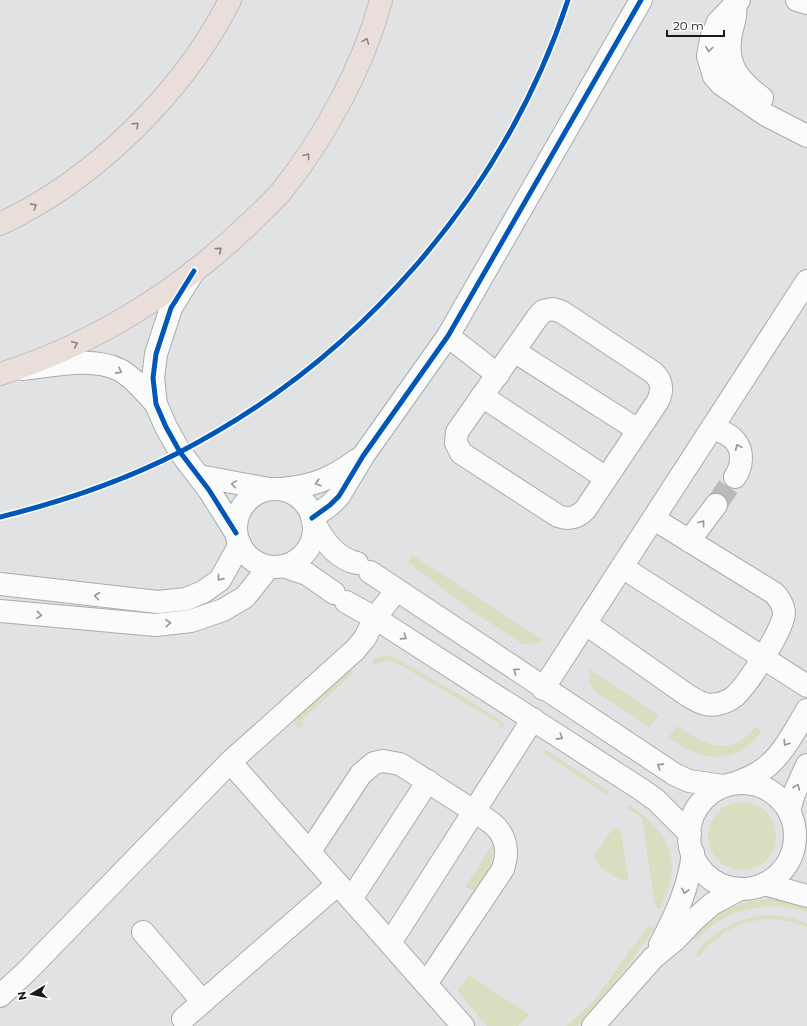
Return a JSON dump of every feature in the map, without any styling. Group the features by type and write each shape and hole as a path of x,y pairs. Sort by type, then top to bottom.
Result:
{"highway":[{"path":"0,224 18,216 58,191 111,150 144,117 185,72 218,22 230,0"},
{"path":"6,372 97,334 141,308 194,271 236,236 280,193 318,141 352,78 380,0"}],"street":[{"path":"0,612 156,625 190,621 223,610 245,597 276,567 292,563 307,551 312,542 313,520 330,506 339,496 363,456 448,336 641,0"},
{"path":"797,0 807,4"},
{"path":"737,3 736,17 729,47 733,68 744,84 782,112 803,134"},
{"path":"194,271 171,308 156,354 153,378 156,404 166,427 180,452 199,476 251,559 276,567 307,574 340,598 375,618 656,800 665,803 678,812 690,811 694,807 697,796 689,781"},
{"path":"543,689 807,281"},
{"path":"553,309 562,312 657,377 661,386 660,396 638,430 581,514 576,517 564,518 461,453 456,443 457,432 514,351 543,311 553,309"},
{"path":"448,336 498,375"},
{"path":"514,351 638,430"},
{"path":"6,372 88,363 107,365 121,371 156,404"},
{"path":"482,396 606,478"},
{"path":"713,428 735,440 739,447 741,464 735,477"},
{"path":"0,584 158,602 186,599 203,592 220,580 238,539 238,516 242,508 253,495 275,489 305,486 329,479 363,456"},
{"path":"199,476 292,493 301,499 308,508 313,520 332,548 348,561 364,568 543,689 674,774 689,781 729,785 748,783 761,786 772,792 781,800 789,811 801,845 794,849 786,865 774,878 764,884 740,889 712,904 653,958 593,1026"},
{"path":"689,541 716,505"},
{"path":"586,624 687,695 704,704 719,704 733,698 763,657 783,620 784,612 779,598 774,593 654,519"},
{"path":"622,567 807,686"},
{"path":"0,996 32,966 230,762 355,650 365,638 375,618 396,591"},
{"path":"653,958 683,900 690,874 691,844 696,810 703,800 729,785 758,773 769,764 788,741 807,710"},
{"path":"390,943 533,719"},
{"path":"310,851 361,774 374,763 383,761 396,762 428,780 493,824 499,830 506,844 506,861 503,869 426,984"},
{"path":"230,762 463,1026"},
{"path":"789,811 796,789 807,765"},
{"path":"184,1019 203,1002 344,892 428,780"},
{"path":"656,800 691,844 697,863 711,878 720,884 740,889"},
{"path":"764,884 807,896"},
{"path":"143,932 203,1002"}],"green space":[{"path":"412,555 543,640 537,643 523,644 472,611 408,562"},
{"path":"390,655 457,693 498,719 503,723 504,728 500,727 499,723 399,664 390,660 374,664 373,659"},
{"path":"350,668 354,672 301,721 304,725 299,730 294,723 295,718"},
{"path":"589,669 658,715 650,727 597,693 590,684"},
{"path":"677,726 697,739 717,746 727,746 736,743 746,737 755,727 762,731 751,743 740,751 729,756 718,757 706,756 694,752 668,738"},
{"path":"546,750 609,791 607,795 541,751"},
{"path":"742,802 755,805 766,812 773,823 776,836 773,849 766,860 755,867 742,870 729,867 718,860 711,849 708,836 711,823 718,812 729,805"},
{"path":"629,805 655,826 669,850 672,864 671,878 667,893 659,909 655,906 642,817 627,808"},
{"path":"615,827 620,829 621,832 628,878 627,881 618,878 602,868 595,860 594,856"},
{"path":"492,845 492,858 488,869 473,891 465,887"},
{"path":"784,899 807,905 807,912 777,906 748,909 720,920 707,929 696,940 691,934 700,926 728,909 749,902"},
{"path":"764,915 796,919 807,923 807,927 791,922 776,920 761,920 747,923 733,928 721,936 698,958 695,955 709,939 725,928 743,920"},
{"path":"649,925 654,929 600,1003 578,1026 567,1026 595,999"},
{"path":"469,975 530,1015 518,1026 487,1026 459,993 458,989"}],"tunnel":[{"path":"716,505 735,477"}],"cycle path":[{"path":"0,517 46,505 113,482 178,453 244,415 306,370 364,320 417,264 464,204 506,140 540,71 568,0"},
{"path":"312,518 330,505 339,496 363,456 448,336 641,0"},
{"path":"194,271 171,308 156,354 153,378 156,404 166,427 180,452 209,490 236,533"}]}
